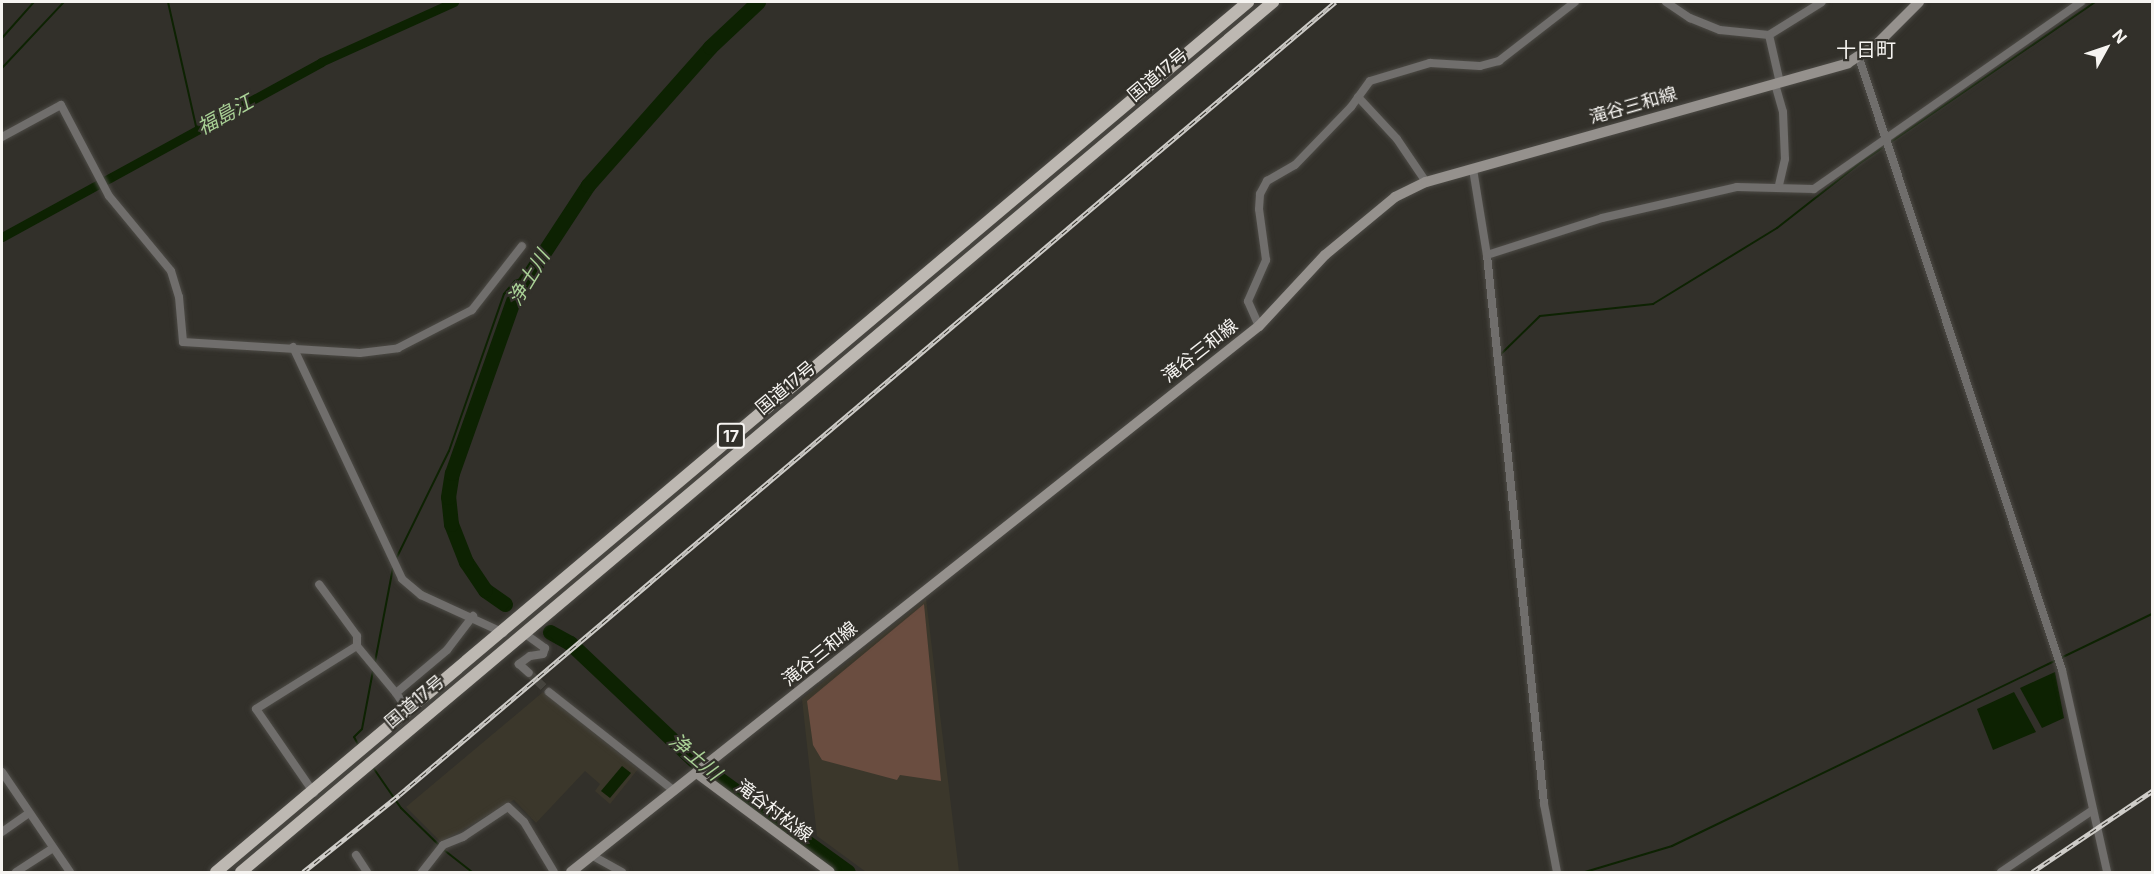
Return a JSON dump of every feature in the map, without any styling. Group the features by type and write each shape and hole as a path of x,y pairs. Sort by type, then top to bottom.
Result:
{"highway":[{"name":"国道17号","path":"216,873 504,633 702,460 1248,2"},
{"name":"国道17号","path":"241,873 1273,2"}],"main road":[{"name":"滝谷三和線","path":"571,873 1259,326 1360,223 1395,197 1426,182 1859,58 1919,2"},
{"name":"滝谷村松線","path":"698,774 830,873"}],"street":[{"path":"1259,326 1248,301 1266,260 1259,209 1263,187 1295,165 1370,81 1401,70 1438,62 1480,66 1499,61 1575,2"},
{"path":"1666,2 1690,18 1720,30 1769,35 1822,2"},
{"path":"1486,255 1602,218 1737,187 1779,186 1814,189 1887,142 2081,2"},
{"path":"1769,35 1783,112 1785,159 1779,186"},
{"path":"1859,58 2062,670 2107,873"},
{"path":"1358,97 1403,145 1426,182"},
{"path":"2,136 61,105 105,190 171,271 176,281 183,342 378,352 412,344 472,310 522,246"},
{"path":"1473,169 1486,255 1545,804 1557,873"},
{"path":"294,347 397,571 421,595 473,616 504,633"},
{"path":"320,584 357,636 357,646 409,712"},
{"path":"396,693 447,650 473,616"},
{"path":"524,633 545,648 543,654 530,656 519,664 529,673"},
{"path":"314,793 256,709 357,646"},
{"path":"549,692 673,790"},
{"path":"2,775 70,873"},
{"path":"422,873 443,845 463,837 508,807 524,822 554,873"},
{"path":"2001,873 2093,810"},
{"path":"2,832 29,813"},
{"path":"16,873 53,848"},
{"path":"356,855 367,873"},
{"path":"593,856 622,873"}],"shaded area":[{"path":"926,599 959,872 866,872 817,836 802,699"},
{"path":"924,604 941,781 900,775 897,780 822,760 813,745 807,701"},
{"path":"2055,672 2064,718 2042,728 2020,688"},
{"path":"543,692 638,769 610,804 595,791 600,784 585,771 536,823 514,800 441,842 406,807"},
{"path":"2014,692 2036,732 1993,750 1977,709"},
{"path":"622,766 631,773 610,798 601,791"}],"waterway":[{"path":"2,38 34,2"},
{"path":"2,68 64,2"},
{"path":"168,2 197,131"},
{"name":"福島江","path":"2,237 321,62 454,2"},
{"name":"浄土川","path":"505,604 485,590 466,562 451,524 448,497 452,473 514,298 588,185 710,47 758,2"},
{"path":"1501,354 1540,316 1653,304 1777,228 1860,163 2095,2"},
{"path":"396,559 449,451 504,294 515,281 524,278"},
{"path":"375,662 393,568"},
{"path":"1585,872 1672,846 2152,614"},
{"name":"浄土川","path":"550,632 570,643 697,763 848,872"},
{"path":"359,746 354,737 362,729 373,671"},
{"path":"372,766 401,808 440,846"},
{"path":"444,850 472,872"}],"tunnel":[{"path":"529,673 549,692"}],"railway":[{"path":"303,872 399,795 1335,2"},
{"path":"2032,872 2152,791"}],"district":[{"name":"十日町","path":"1866,50"}]}
